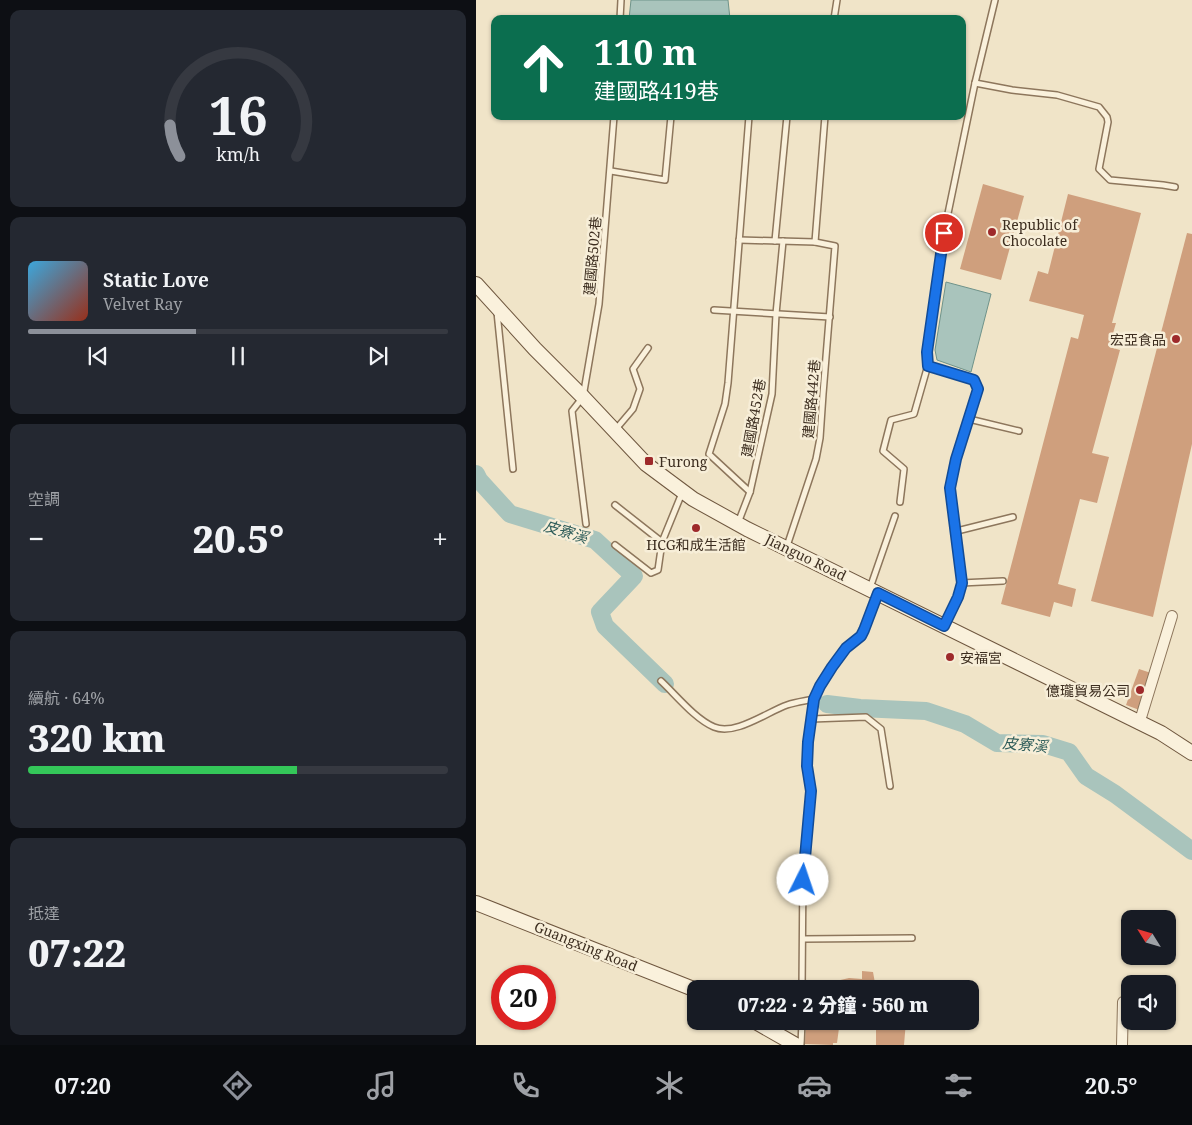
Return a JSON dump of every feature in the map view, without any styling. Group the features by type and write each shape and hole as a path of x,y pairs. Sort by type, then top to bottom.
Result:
{"street":[{"name":"Jianguo Road","path":"476,284 535,349 646,464 682,492 738,524 1139,724 1161,733 1192,753"},
{"path":"1139,724 1172,616"},
{"name":"Guangxing Road","path":"476,903 687,986"},
{"path":"770,1030 796,1045"},
{"path":"1122,1030 1122,1045"}],"lane":[{"path":"620,0 620,15"},
{"path":"835,15 837,0"},
{"path":"900,502 904,469 883,451 891,420 914,414 928,366 927,352 940,252 975,83 995,0"},
{"path":"975,83 1012,90 1057,95 1099,107 1107,116 1108,122 1099,169 1101,173 1110,180 1175,187"},
{"name":"建國路502巷","path":"586,524 572,411 583,397 598,304 614,120"},
{"path":"610,171 665,180 671,120"},
{"path":"749,120 728,383 725,404 709,454 750,492"},
{"path":"775,241 787,120"},
{"path":"739,240 815,242 825,120"},
{"name":"建國路452巷","path":"738,524 750,492 772,394 776,314 783,241"},
{"name":"建國路442巷","path":"786,548 816,459 820,438 835,246 815,242"},
{"path":"497,306 513,469"},
{"path":"714,310 830,317"},
{"path":"614,431 632,409 640,390 633,369 648,348"},
{"path":"928,366 974,380 978,389 956,459 950,488 962,583 958,597 944,626"},
{"path":"969,419 1019,431"},
{"path":"616,545 651,573 658,570 662,542 682,492"},
{"path":"615,505 662,542"},
{"path":"802,980 803,866 811,791 807,766 808,742 814,699 832,667 846,648 861,636 864,630 895,516"},
{"path":"956,532 1012,518"},
{"path":"962,583 1003,581"},
{"path":"662,681 700,718 715,728 737,727 786,705 814,699"},
{"path":"811,719 866,717 882,729 890,786"},
{"path":"803,939 912,938"},
{"path":"802,1030 802,1045"}],"water":[{"path":"631,0 728,0 730,15 629,15"},
{"path":"946,282 991,294 971,372 937,360 935,350"}],"building":[{"name":"Republic of Chocolate","path":"983,184 1024,196 1001,280 960,269"},
{"name":"宏亞食品","path":"1068,194 1141,213 1112,323 1116,323 1109,347 1120,350 1092,453 1109,457 1097,503 1080,499 1058,584 1076,589 1072,607 1054,602 1050,617 1001,604 1071,337 1078,339 1084,315 1029,301 1038,271 1048,274"},
{"name":"宏亞食品","path":"1187,233 1192,234 1192,444 1153,617 1091,601"},
{"name":"億瓏貿易公司","path":"1139,669 1154,674 1142,711 1126,705"},
{"path":"862,971 873,972 874,980 840,980 849,978 862,979"},
{"path":"806,1030 839,1030 837,1043 833,1043 833,1045 805,1044"},
{"path":"876,1030 905,1030 904,1045 876,1045"}],"waterway":[{"name":"皮寮溪","path":"476,474 479,480 510,514 595,540 634,576 600,612 605,626 665,684"},
{"name":"皮寮溪","path":"827,704 860,708 926,711 965,724 997,743 1043,744 1069,752 1086,776 1115,794 1192,851"}],"place":[{"name":"Republic of Chocolate","path":"992,232"},
{"name":"宏亞食品","path":"1176,339"},
{"name":"Furong","path":"649,461"},
{"name":"HCG和成生活館","path":"696,528"},
{"name":"安福宮","path":"950,657"},
{"name":"億瓏貿易公司","path":"1140,690"}],"route":[{"path":"803,880 811,791 807,766 808,742 814,699 820,686 846,648 861,636 878,593 944,626 958,597 962,583 950,488 956,459 978,389 974,380 928,366 927,352 944,233"}]}
